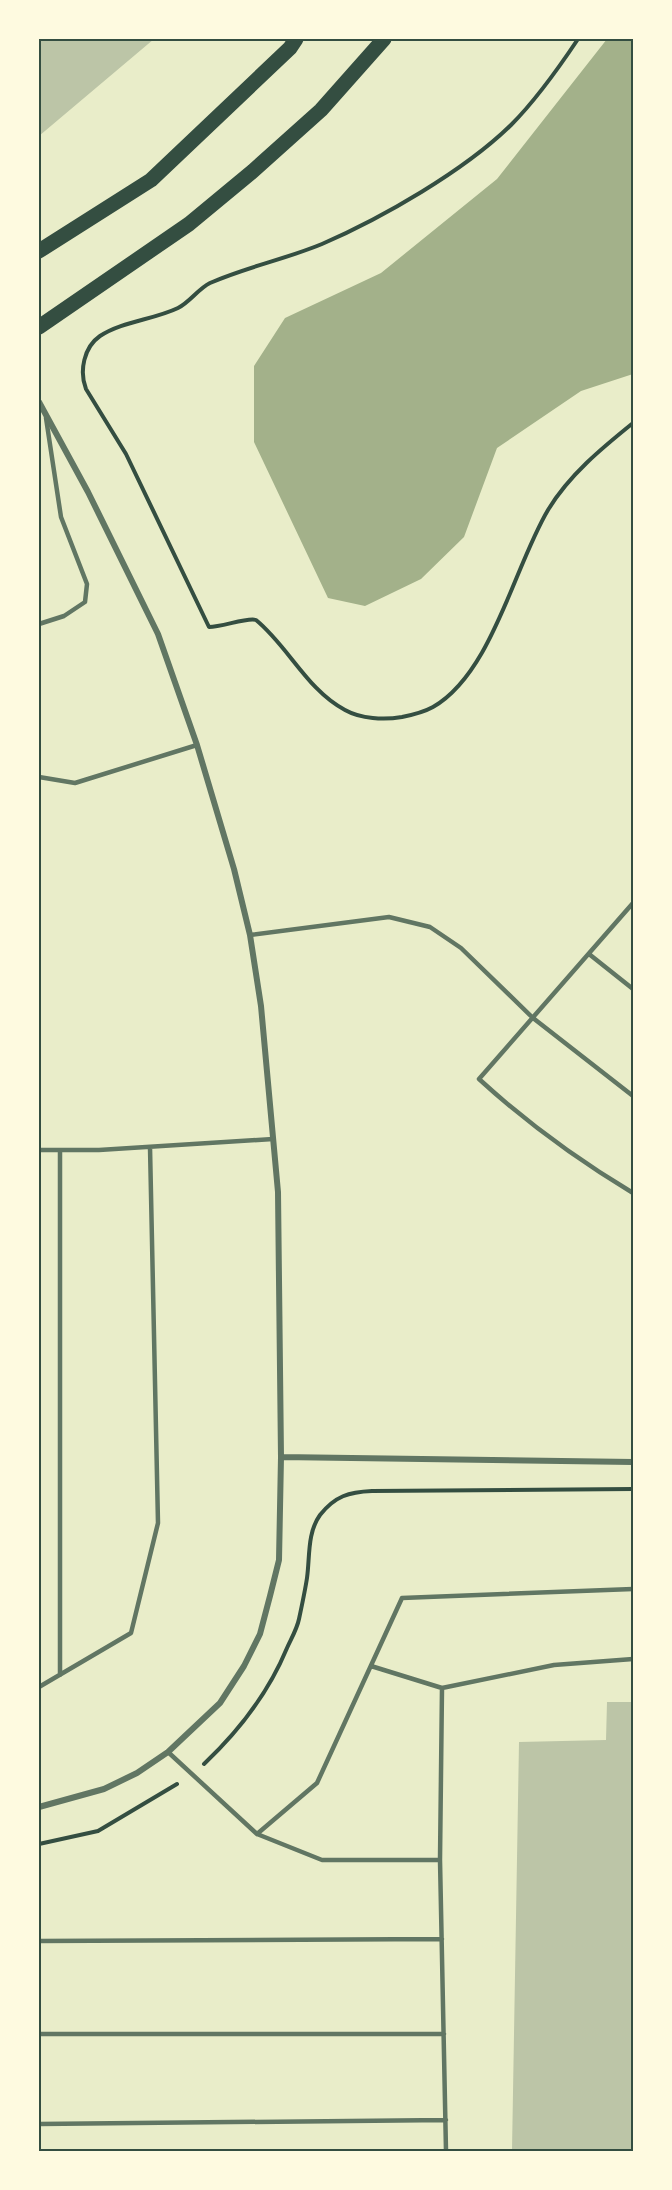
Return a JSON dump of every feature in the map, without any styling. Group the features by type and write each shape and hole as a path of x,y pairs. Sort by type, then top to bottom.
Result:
{"main road":[{"path":"39,251 151,180 290,48 296,39"},
{"path":"39,327 189,224 253,171 321,110 384,39"}],"street":[{"path":"39,402 88,492 154,625 197,744 234,869 249,935 261,1006 278,1192 281,1457 279,1560 260,1634 244,1666 220,1702 168,1752 137,1773 104,1789 39,1807"},
{"path":"281,1457 633,1462"}],"lane":[{"path":"39,624 64,616 85,602 87,584 61,517 46,418"},
{"path":"39,777 75,783 197,744"},
{"path":"633,903 479,1079 523,1117 594,1170 633,1192"},
{"path":"249,935 389,917 430,927 461,948 532,1018 633,1096"},
{"path":"589,954 633,989"},
{"path":"39,1150 150,1147 273,1139"},
{"path":"39,1687 130,1633 158,1523 150,1147"},
{"path":"60,1150 60,1675"},
{"path":"257,1834 317,1784 402,1598 633,1589"},
{"path":"371,1666 442,1688 554,1665 633,1659"},
{"path":"442,1688 440,1860 446,2151"},
{"path":"168,1752 257,1834 322,1860 440,1860"},
{"path":"39,1941 442,1939"},
{"path":"39,2034 444,2034"},
{"path":"39,2124 446,2120"}],"path":[{"path":"578,39 539,93 511,125 460,165 403,201 339,236 209,284 179,307 99,336 90,346 86,357 83,380 86,389 126,454 210,627 225,626 251,618 256,620 334,703 357,715 381,718 405,716 432,708 457,687 471,670 485,645 539,525 556,498 602,448 633,423"},
{"path":"39,1844 98,1831 194,1774 228,1741 250,1714 279,1668 299,1621 307,1578 311,1536 319,1516 336,1499 354,1492 633,1490"}],"shaded area":[{"path":"607,39 633,39 633,374 581,391 497,448 464,537 421,579 365,606 328,598 254,442 254,366 285,318 381,273 497,179"}],"building":[{"path":"39,39 154,39 39,136"},
{"path":"607,1702 633,1702 633,2151 512,2151 519,1742 606,1740"}]}
